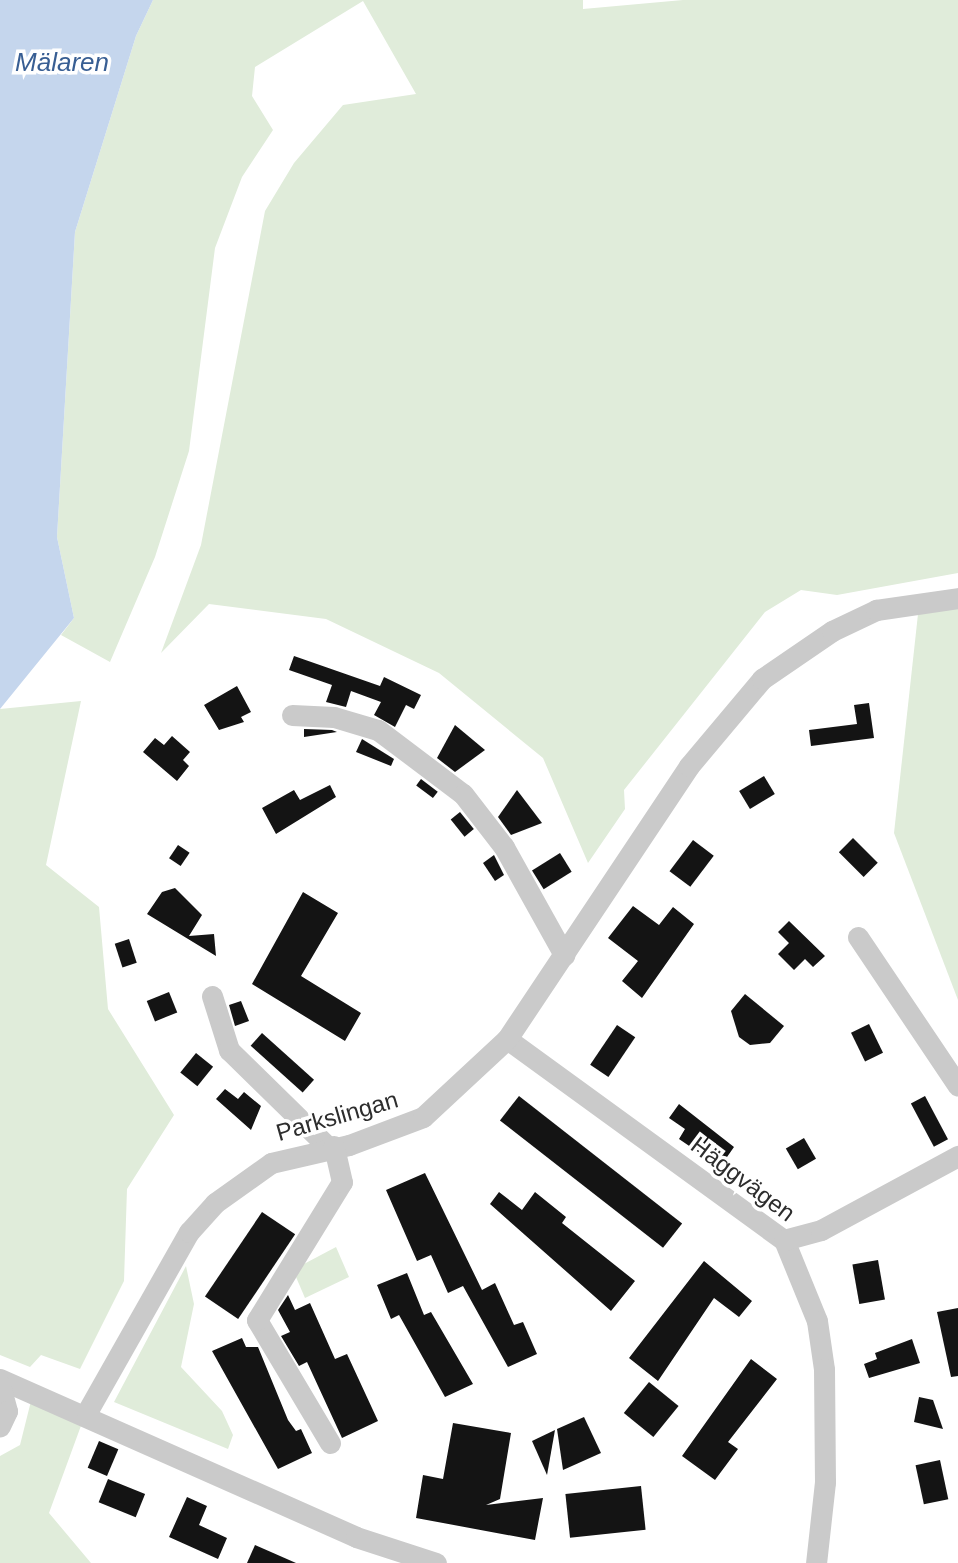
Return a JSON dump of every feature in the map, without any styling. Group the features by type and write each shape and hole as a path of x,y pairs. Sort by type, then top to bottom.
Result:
{"street":[{"name":"Parkslingan","path":"87,1412 189,1233 215,1203 271,1163 423,1117 507,1039 689,766 762,679 832,631 876,610 958,598"},
{"path":"292,715 334,717 379,730 463,794 504,847 564,955"},
{"path":"858,937 958,1086"},
{"path":"212,996 229,1050 331,1147 342,1182 257,1320 330,1443"},
{"name":"Häggvägen","path":"507,1039 784,1240 817,1321 824,1369 825,1482 816,1563"},
{"path":"784,1240 821,1230 958,1156"},
{"path":"0,1379 87,1412 356,1537 436,1563"},
{"path":"0,1385 7,1411 0,1426"}],"green space":[{"path":"153,0 583,0 583,9 683,0 958,0 958,573 837,595 801,590 765,612 624,790 625,809 588,863 543,758 439,673 326,619 209,604 161,653 201,545 265,211 294,163 343,105 416,94 363,1 255,67 252,96 273,130 242,177 215,248 189,451 155,557 110,662 61,635 74,618 57,537 75,232 136,36"},
{"path":"958,604 958,1000 894,833 919,605"},
{"path":"81,701 46,865 99,907 108,1009 174,1115 127,1189 124,1281 80,1369 41,1355 30,1367 0,1355 0,709"},
{"path":"336,1247 349,1277 305,1298 296,1277 302,1265"},
{"path":"186,1266 194,1304 181,1367 222,1411 233,1435 228,1449 114,1402"},
{"path":"31,1401 82,1423 49,1513 91,1563 0,1563 0,1456 20,1445"}],"water":[{"name":"Mälaren","path":"0,0 153,0 136,36 75,232 57,537 74,618 0,709"}],"building":[{"path":"294,656 380,686 384,677 421,695 414,709 406,705 395,727 374,715 381,702 351,691 346,707 326,702 332,685 289,670"},
{"path":"237,686 251,712 241,717 244,722 219,730 204,705"},
{"path":"869,703 874,738 811,746 809,730 857,724 854,705"},
{"path":"455,725 485,750 455,772 437,758"},
{"path":"304,729 332,730 337,732 304,737"},
{"path":"172,736 190,752 183,760 189,766 177,781 143,752 155,738 164,745"},
{"path":"362,739 394,759 391,766 356,752"},
{"path":"764,776 775,794 750,809 739,791"},
{"path":"421,779 438,792 433,798 416,785"},
{"path":"330,785 336,797 276,834 262,808 294,790 300,800"},
{"path":"517,790 542,823 511,835 498,817"},
{"path":"460,812 474,829 465,837 451,820"},
{"path":"853,838 878,863 864,877 839,852"},
{"path":"693,840 714,856 690,887 670,871"},
{"path":"178,845 190,853 181,866 169,858"},
{"path":"560,853 572,872 544,889 532,870"},
{"path":"494,855 504,875 495,881 483,863"},
{"path":"175,888 202,915 189,936 214,934 216,956 147,914 162,892"},
{"path":"303,892 338,913 301,976 361,1013 345,1041 252,984"},
{"path":"633,906 659,925 673,907 694,924 642,998 622,981 638,961 608,938"},
{"path":"789,921 825,956 813,967 805,959 794,970 778,954 789,943 778,932"},
{"path":"129,939 137,963 122,967 115,944"},
{"path":"169,992 177,1012 155,1021 147,1001"},
{"path":"745,994 784,1026 770,1043 750,1045 739,1037 731,1011"},
{"path":"241,1001 249,1021 235,1026 229,1005"},
{"path":"869,1024 883,1053 865,1062 851,1033"},
{"path":"617,1025 635,1037 608,1077 590,1065"},
{"path":"262,1033 314,1080 303,1092 251,1046"},
{"path":"196,1053 213,1067 197,1086 180,1072"},
{"path":"225,1089 238,1099 244,1092 261,1106 251,1130 216,1099"},
{"path":"519,1096 682,1223 663,1248 500,1120"},
{"path":"925,1096 948,1139 934,1147 911,1104"},
{"path":"679,1104 734,1147 720,1167 679,1139 685,1129 669,1118"},
{"path":"804,1138 816,1159 798,1169 786,1148"},
{"path":"425,1173 482,1290 495,1283 514,1325 523,1322 537,1354 508,1367 463,1286 448,1293 431,1255 417,1261 386,1190"},
{"path":"499,1192 522,1210 535,1192 566,1217 562,1223 635,1281 611,1311 490,1204"},
{"path":"262,1212 295,1234 238,1319 205,1297"},
{"path":"878,1260 885,1299 859,1304 852,1265"},
{"path":"704,1261 752,1301 739,1317 714,1298 658,1381 629,1358"},
{"path":"407,1273 424,1315 431,1312 473,1384 445,1397 399,1315 391,1319 377,1285"},
{"path":"288,1295 295,1310 310,1303 335,1359 347,1354 378,1421 342,1438 307,1362 299,1366 281,1336 290,1332 278,1310"},
{"path":"958,1308 958,1376 951,1377 937,1312"},
{"path":"242,1338 246,1347 258,1347 288,1420 296,1431 301,1429 312,1453 278,1469 212,1351"},
{"path":"912,1339 920,1363 869,1378 864,1364 877,1359 875,1353"},
{"path":"751,1359 777,1379 728,1442 738,1449 715,1480 682,1456"},
{"path":"649,1382 679,1406 653,1437 624,1413"},
{"path":"919,1397 933,1400 943,1429 914,1422"},
{"path":"584,1417 601,1453 563,1470 557,1429"},
{"path":"453,1423 511,1433 500,1499 486,1505 543,1498 535,1540 416,1518 423,1475 443,1479"},
{"path":"555,1430 547,1475 532,1441"},
{"path":"99,1441 118,1449 107,1476 88,1468"},
{"path":"940,1460 948,1499 924,1504 916,1465"},
{"path":"108,1479 145,1494 136,1517 99,1502"},
{"path":"641,1486 646,1530 570,1538 565,1494"},
{"path":"187,1497 207,1506 199,1525 227,1538 218,1559 169,1537"},
{"path":"255,1545 296,1563 247,1563"}]}
